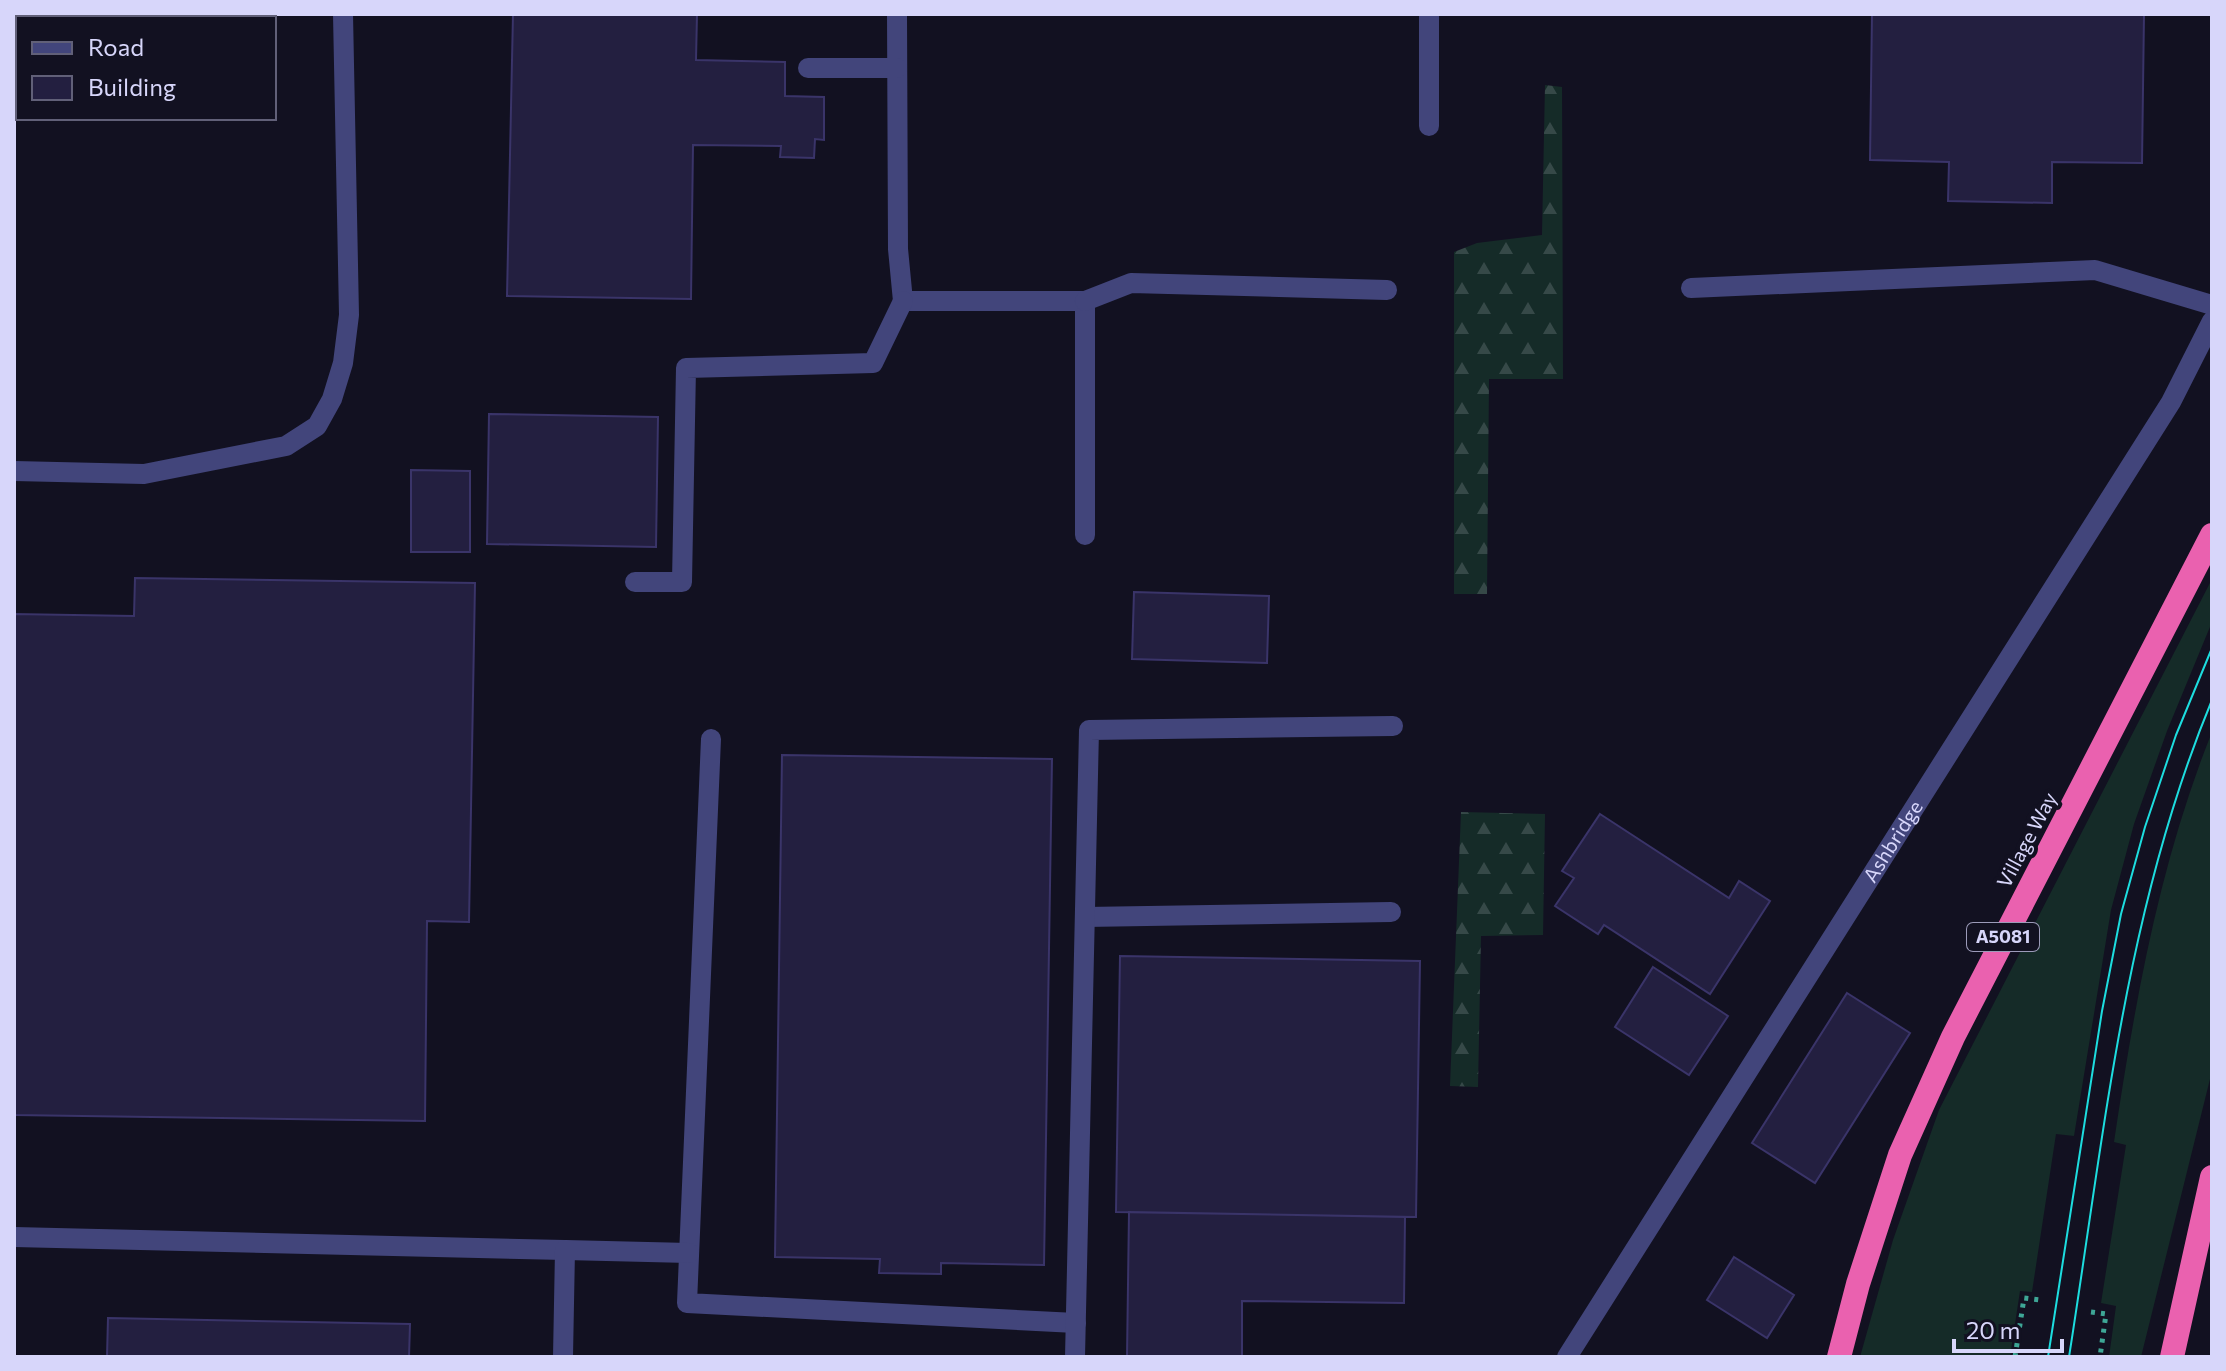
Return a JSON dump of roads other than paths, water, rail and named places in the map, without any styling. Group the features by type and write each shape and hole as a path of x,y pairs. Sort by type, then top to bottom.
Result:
{"highway":[{"name":"Village Way","path":"1839,1357 1858,1284 1900,1155 1947,1050 2212,535"},
{"path":"2172,1357 2212,1177"}],"street":[{"path":"14,471 144,474 286,446 317,426 332,399 343,363 349,315 343,14"},
{"path":"635,582 682,582 686,368 873,363 903,301 898,249 897,14"},
{"path":"1429,14 1429,126"},
{"path":"808,68 897,68"},
{"path":"1691,288 2095,270 2212,305"},
{"path":"903,301 1085,301 1131,283 1387,290"},
{"path":"1085,301 1085,535"},
{"name":"Ashbridge","path":"1567,1357 2171,402 2212,321"},
{"path":"1075,1357 1089,730 1393,726"},
{"path":"711,739 687,1303 1076,1323"},
{"path":"1085,917 1391,912"},
{"path":"14,1237 689,1253"},
{"path":"563,1357 565,1250"}],"tram line":[{"path":"2048,1357 2102,1011 2121,914 2145,827 2176,735 2212,648"},
{"path":"2069,1357 2107,1107 2138,941 2182,779 2212,700"}]}
